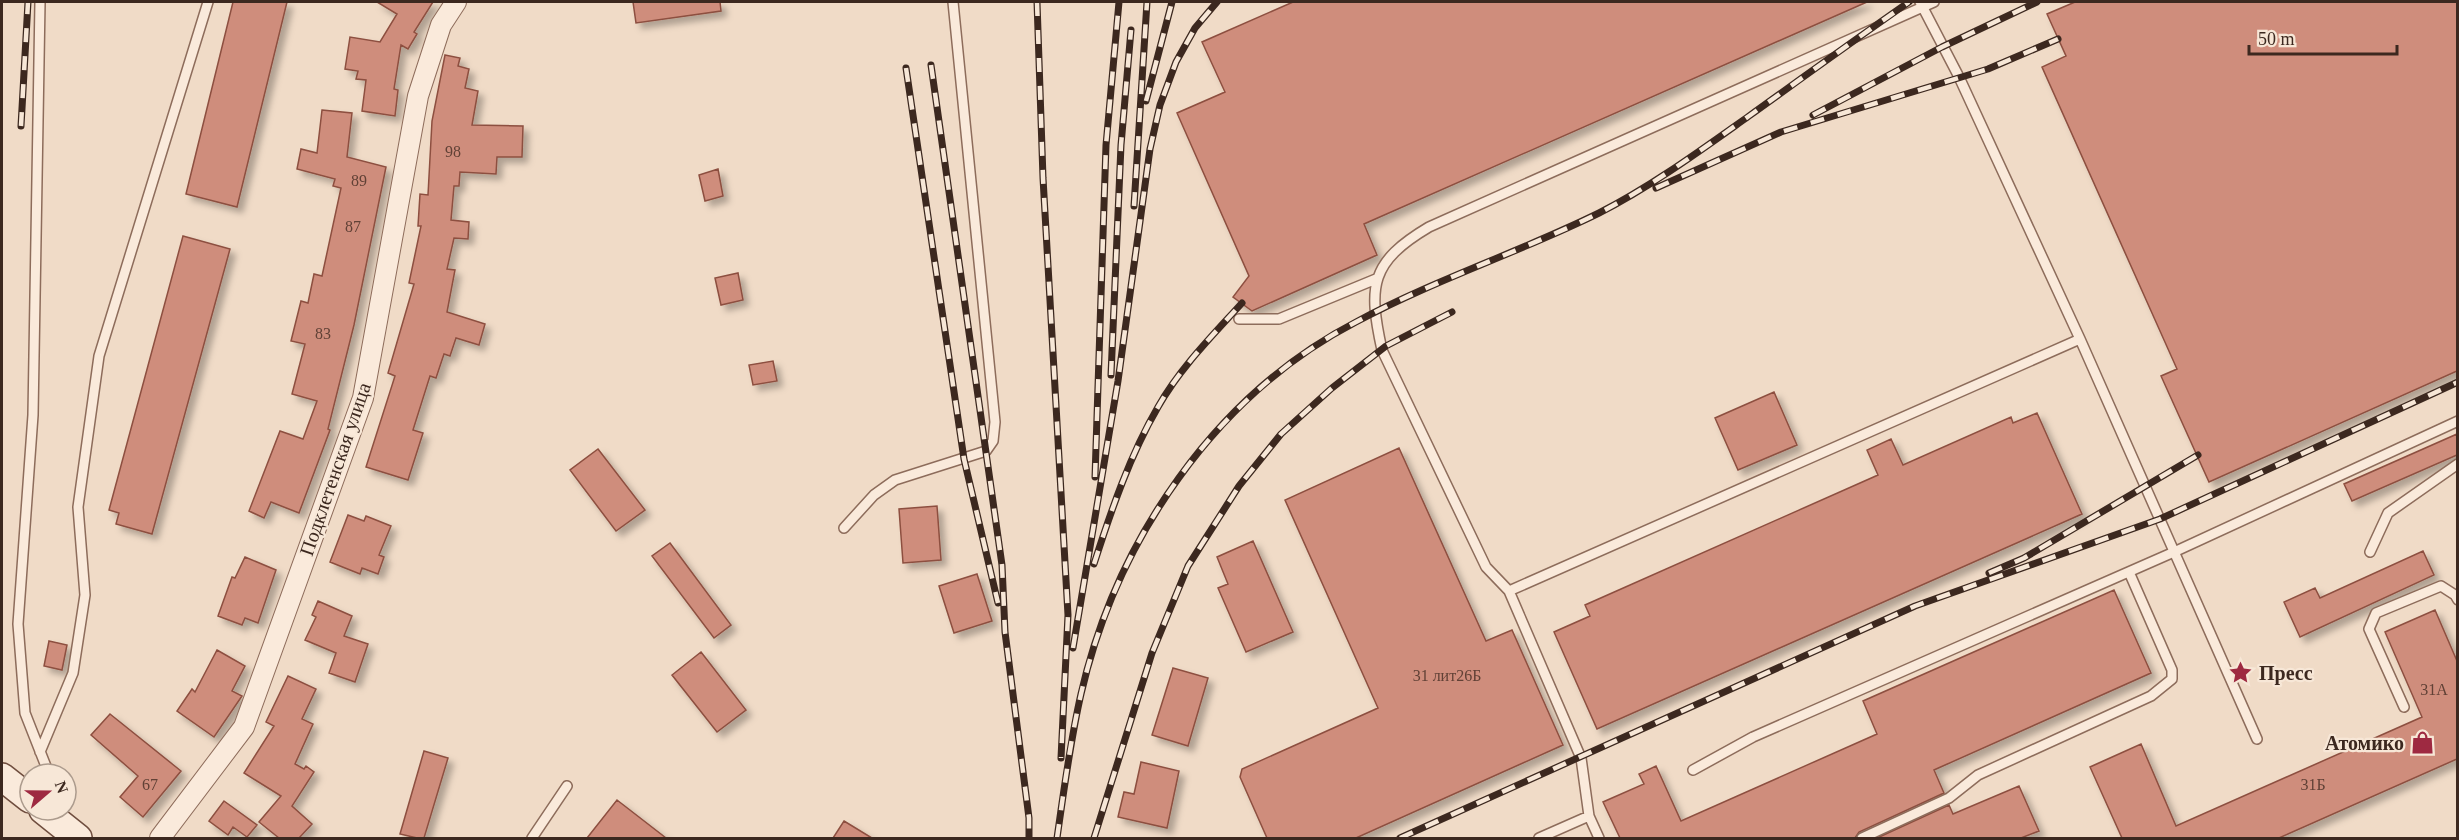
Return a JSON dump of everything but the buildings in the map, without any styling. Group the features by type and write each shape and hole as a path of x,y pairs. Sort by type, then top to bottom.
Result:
{"street":[{"name":"Подклетенская улица","path":"160,838 244,727 363,398 418,96 441,26 456,2"},
{"path":"2,777 18,790"},
{"path":"60,822 78,838"}],"lane":[{"path":"40,2 33,415 18,624 25,713 44,762"},
{"path":"40,752 73,673 85,595 78,507 99,356 208,2"},
{"path":"844,528 874,495 895,480 986,452 993,441 995,422 953,2"},
{"path":"1239,320 1279,319 1376,279 1401,244 1429,227 1921,4 1934,2"},
{"path":"1921,4 1959,77 2079,339 2257,739"},
{"path":"1376,279 1374,313 1382,350 1486,567 1509,591 1581,758 1589,816 1599,838"},
{"path":"1509,591 2079,339"},
{"path":"1693,771 1753,737 2174,552 2457,421"},
{"path":"2370,552 2388,513 2457,464"},
{"path":"1862,838 1949,798 1978,775 2151,696 2172,679 2172,670 2129,572"},
{"path":"2404,707 2369,629 2376,613 2441,586 2455,595 2457,600"},
{"path":"532,838 567,786"},
{"path":"1539,838 1589,816"}],"railway":[{"path":"21,126 28,2"},
{"path":"1037,2 1043,178 1068,615 1061,758"},
{"path":"1095,477 1106,145 1119,2"},
{"path":"1134,206 1147,2"},
{"path":"1146,101 1172,2"},
{"path":"1073,648 1118,381 1150,149 1160,105 1176,62 1195,28 1217,2"},
{"path":"1057,838 1070,748 1081,694 1097,637 1119,582 1146,528 1179,478 1216,431 1258,389 1305,353 1356,322 1416,293 1569,227 1638,191 1713,142 1909,2"},
{"path":"1813,115 1942,47 2037,2"},
{"path":"1111,375 1121,145 1131,30"},
{"path":"1656,188 1781,132 1988,69 2058,39"},
{"path":"931,65 1002,565 1005,632 1029,818 1029,838"},
{"path":"906,68 964,459 998,603"},
{"path":"1094,564 1130,464 1158,407 1186,366 1242,303"},
{"path":"1094,838 1152,653 1188,566 1239,486 1281,434 1332,388 1386,346 1452,312"},
{"path":"1400,838 1915,606 2160,519 2458,382"},
{"path":"1989,573 2024,558 2198,455"}],"place":[{"name":"Пресс","path":"2241,673"},
{"name":"Атомико","path":"2422,743"}]}
